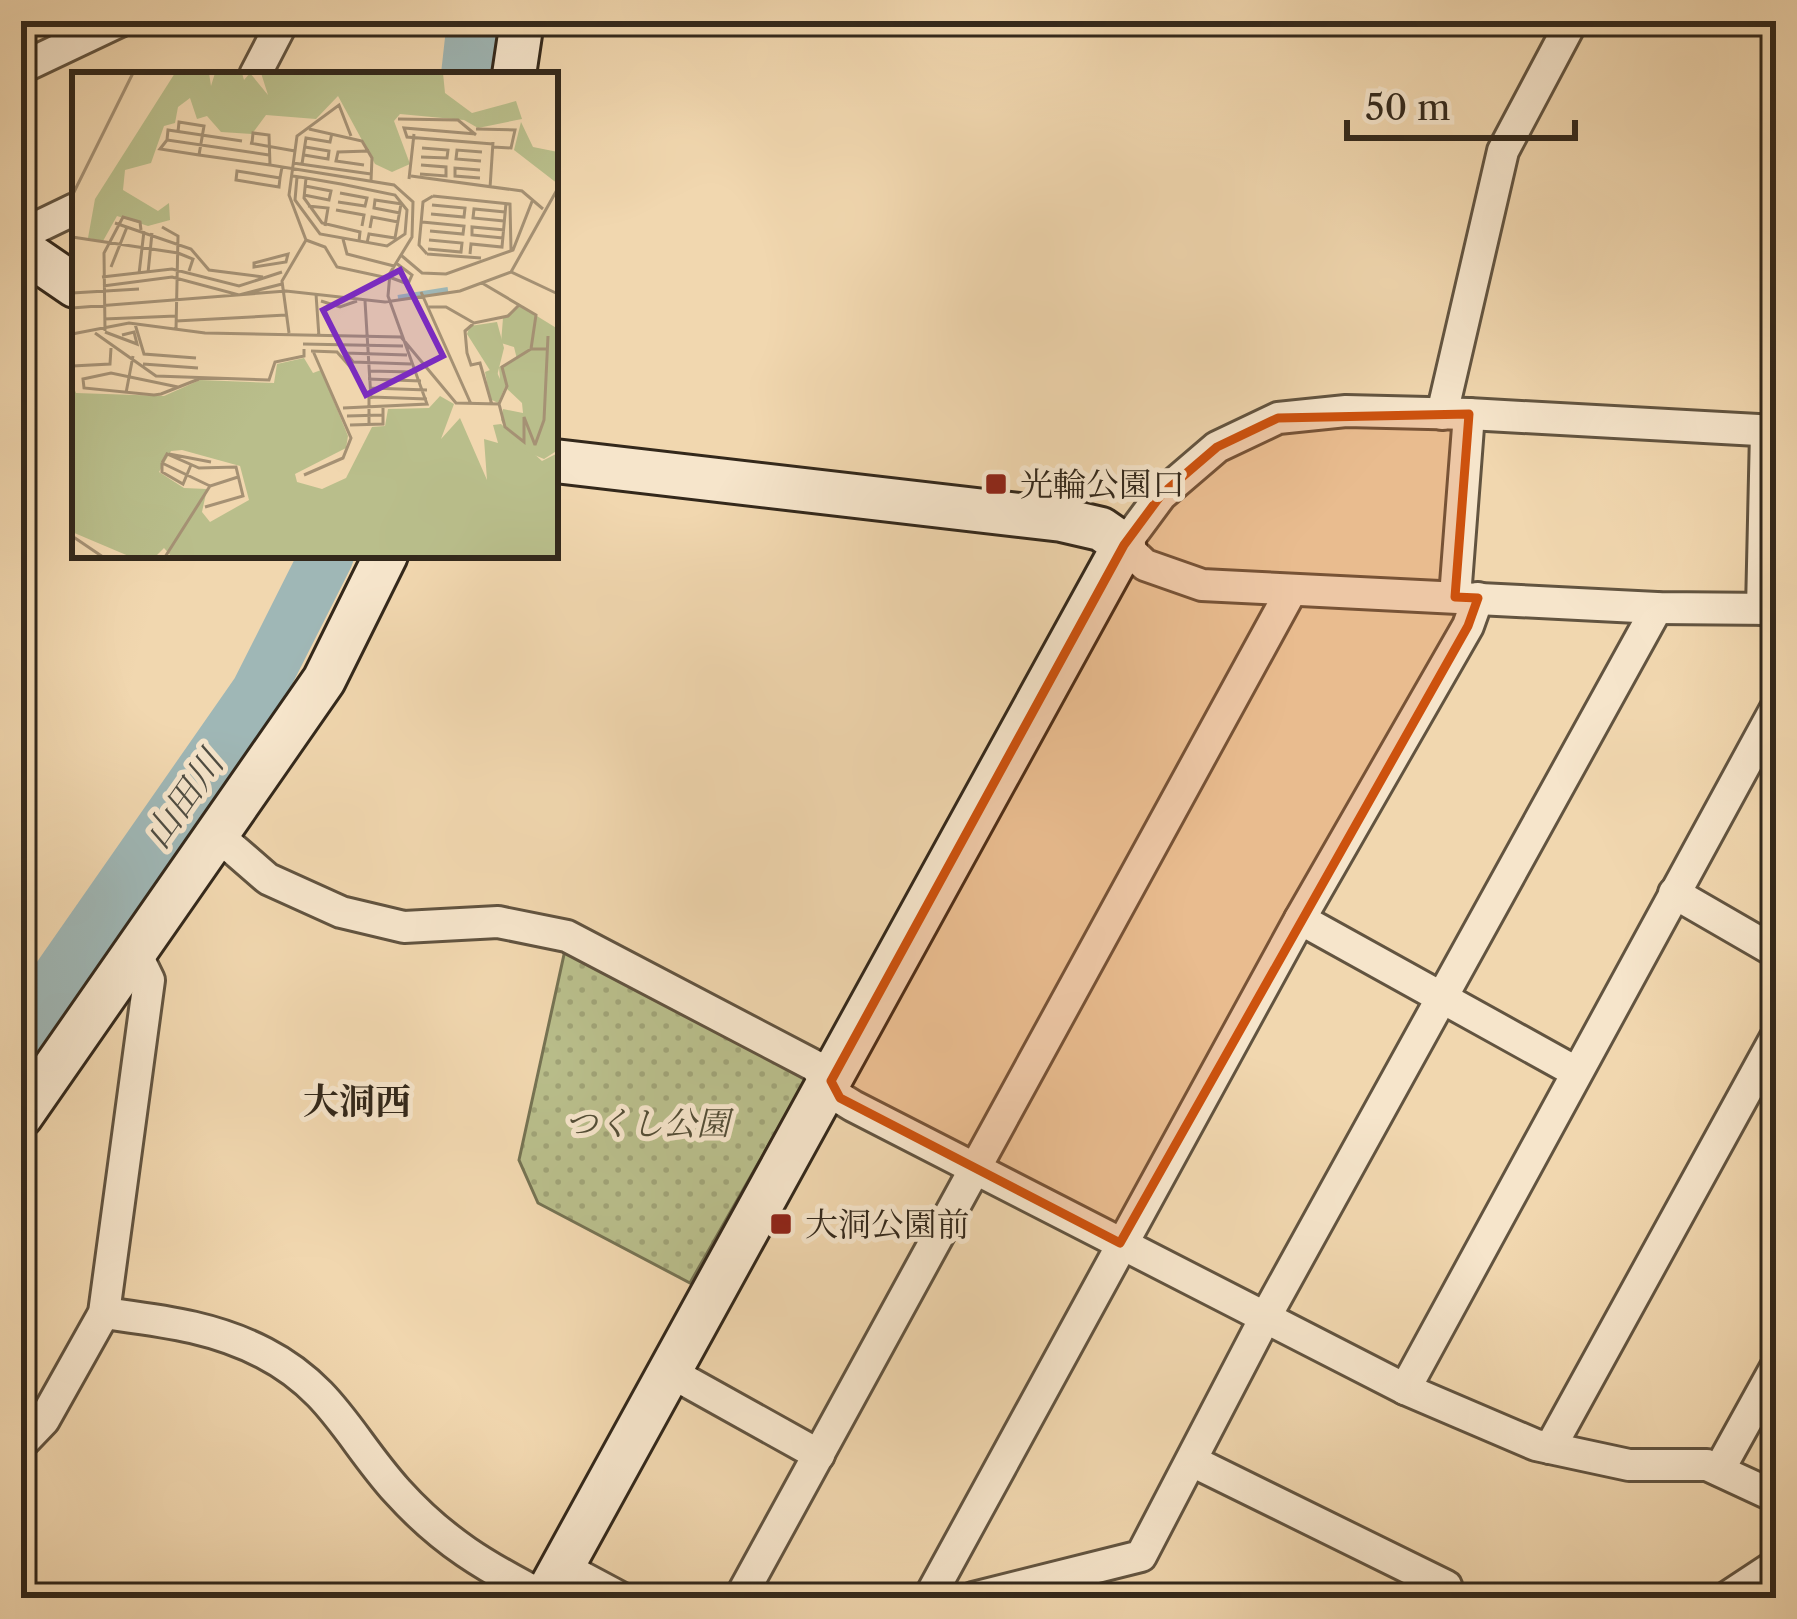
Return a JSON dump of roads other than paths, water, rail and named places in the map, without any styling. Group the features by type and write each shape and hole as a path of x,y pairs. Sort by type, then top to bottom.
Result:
{"street":[{"path":"21,68 120,21"},
{"path":"257,72 283,21"},
{"path":"514,72 522,21"},
{"path":"928,1598 1300,919 1468,626 1455,414 1503,152 1572,21"},
{"path":"72,211 22,247 72,284"},
{"path":"551,1588 1124,545 1161,495 1217,447 1278,418 1346,411 1771,431 1769,609 1657,608 1202,585 1145,565 1124,545 1101,530 1062,520 558,461"},
{"path":"21,1116 324,680 385,558"},
{"path":"740,1598 1291,591"},
{"path":"973,1598 1141,1556 1266,1316 1657,608"},
{"path":"1405,1389 1776,708"},
{"path":"216,834 268,879 341,912 404,927 498,922 567,936 815,1066 840,1098 1405,1389 1550,1448 1629,1465 1707,1465 1776,1497"},
{"path":"1674,893 1776,952"},
{"path":"1300,919 1576,1072"},
{"path":"21,1444 44,1420 104,1313 149,980 134,949"},
{"path":"1550,1448 1776,1037"},
{"path":"104,1313 203,1326 268,1355 335,1405 395,1489 461,1554 551,1588 621,1598"},
{"path":"1718,1470 1776,1367"},
{"path":"670,1372 819,1455"},
{"path":"1192,1461 1446,1586 1446,1598"},
{"path":"1726,1598 1776,1565"}],"waterway":[{"name":"山田川","path":"468,72 474,21"},
{"name":"山田川","path":"21,1032 258,692 325,558"}],"place":[{"name":"光輪公園口","path":"996,484"},
{"name":"大洞公園前","path":"781,1224"}],"district":[{"name":"大洞西","path":"357,1101"}],"park label":[{"name":"つくし公園","path":"647,1123"}]}
